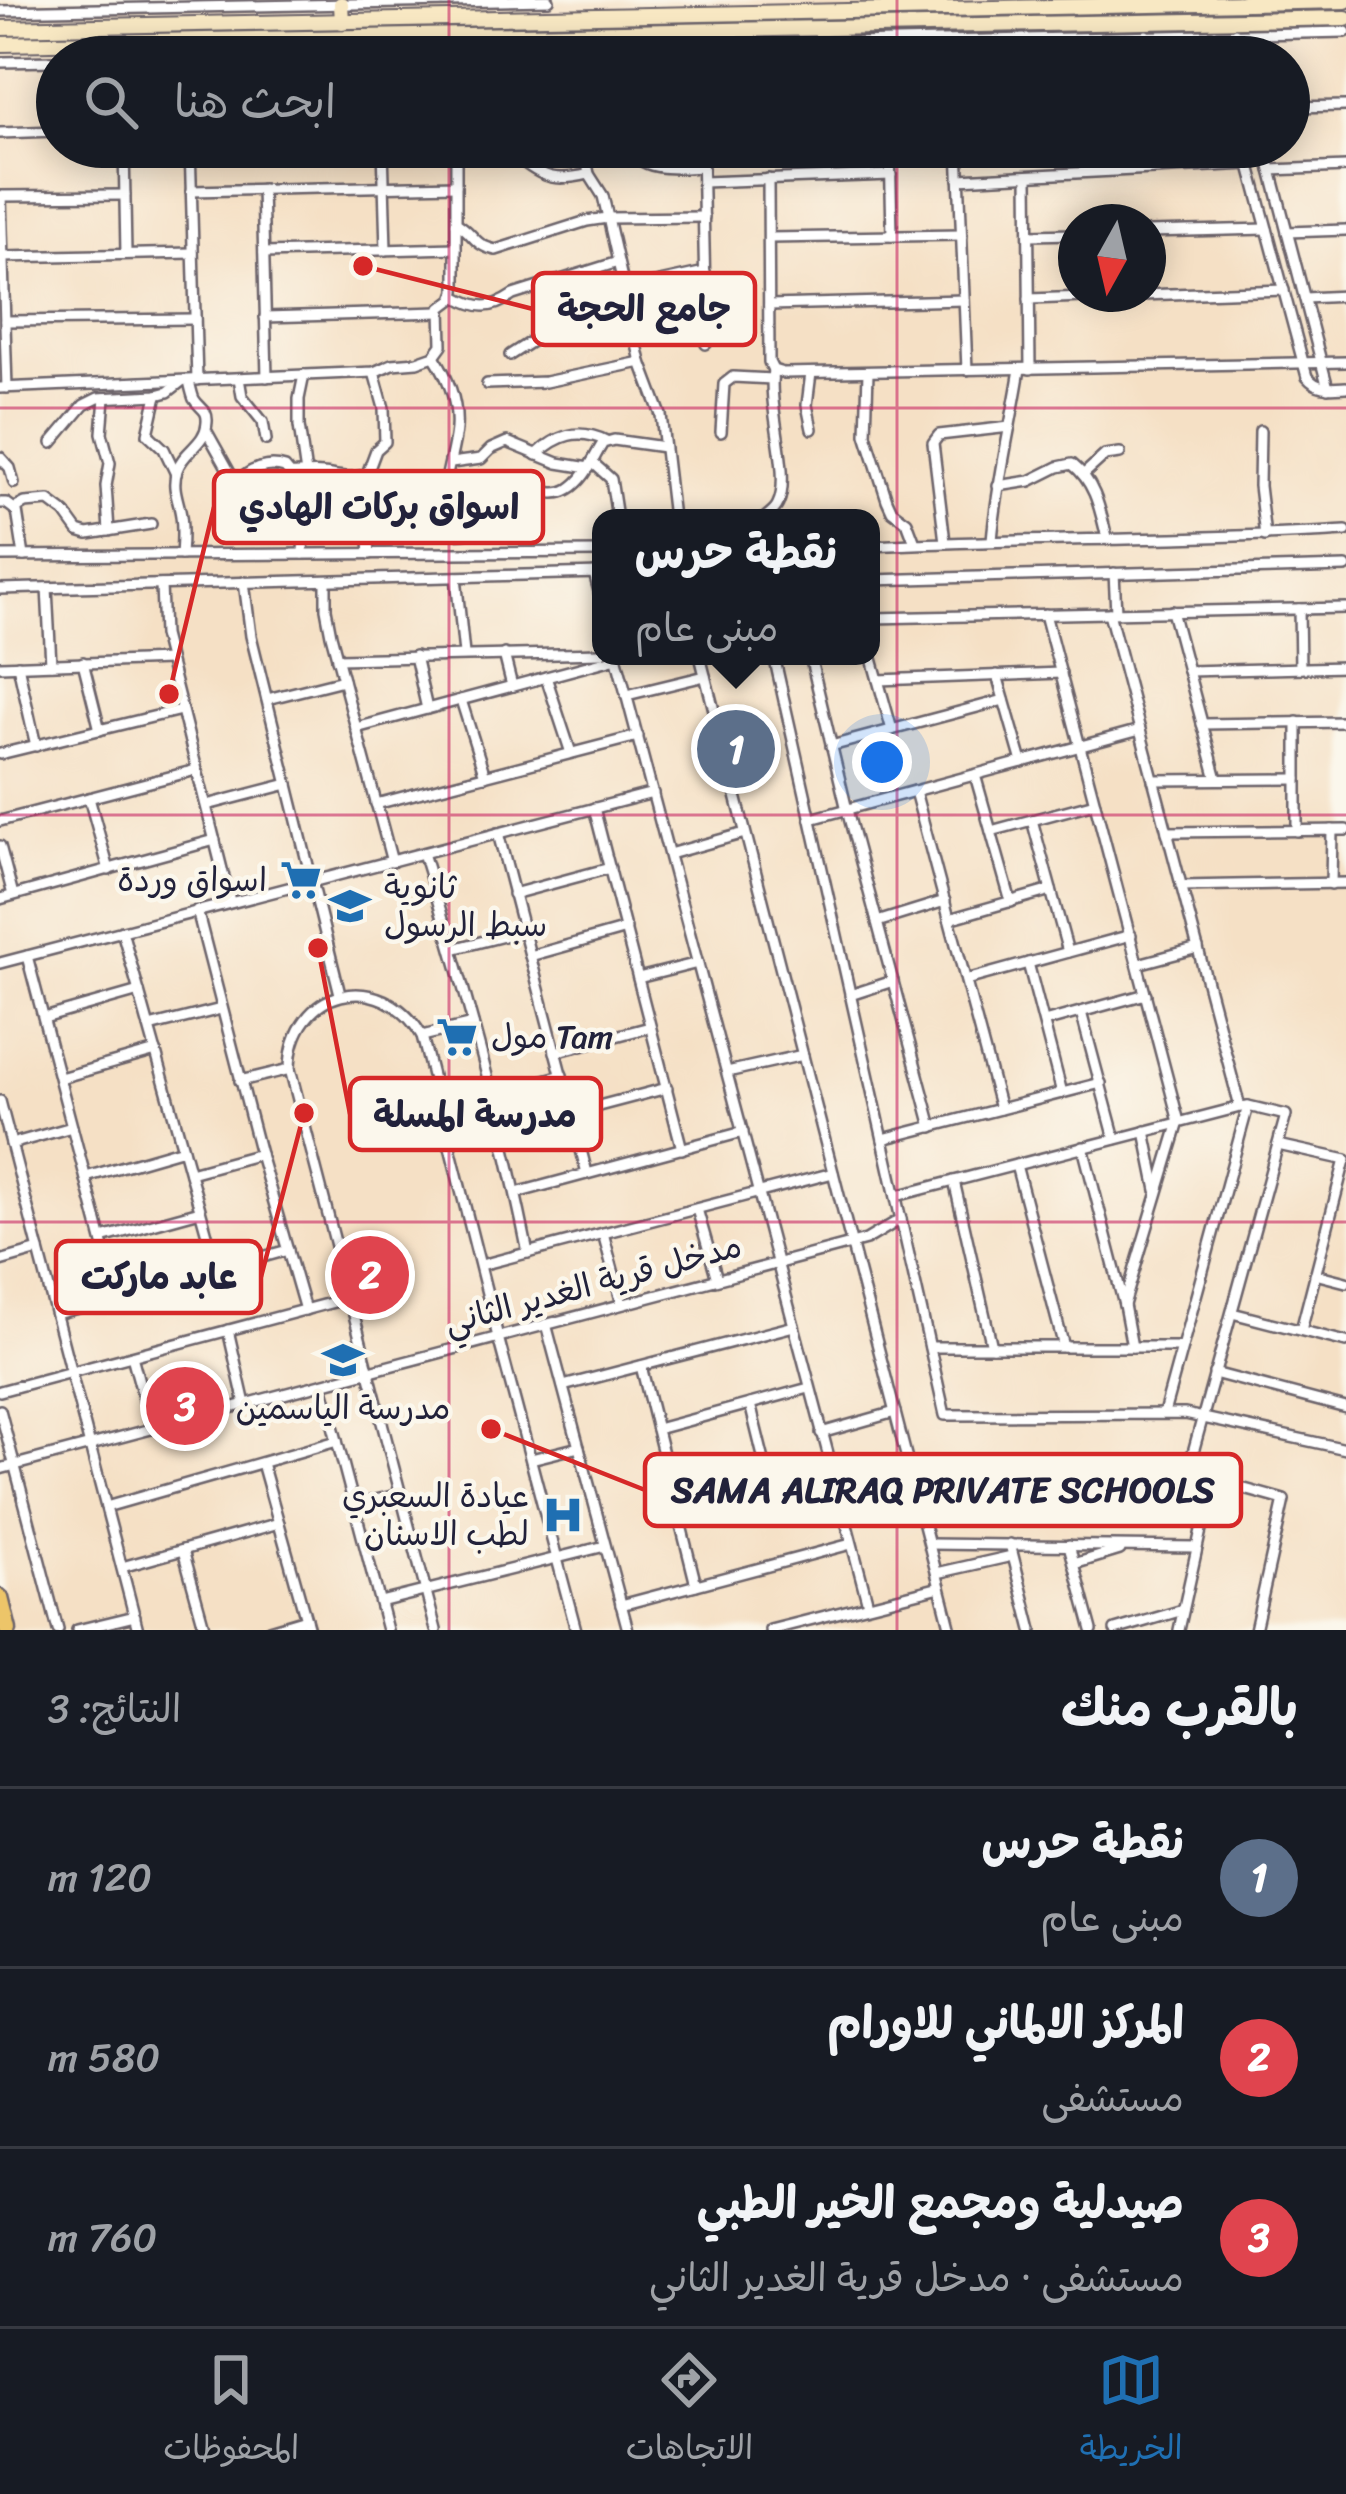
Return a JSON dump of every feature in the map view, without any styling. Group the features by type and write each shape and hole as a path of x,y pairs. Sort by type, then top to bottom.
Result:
{"highway":[{"path":"0,1598 8,1630"}],"main road":[{"path":"1100,6 1120,0"},
{"path":"1298,0 1309,2"},
{"path":"0,28 209,32 342,22 1346,1"},
{"path":"441,2 443,20"},
{"path":"340,4 342,22"},
{"path":"976,6 983,13 978,24"},
{"path":"1013,6 1007,12 1014,23"},
{"path":"51,10 52,26"},
{"path":"766,36 1014,23 1126,30 1293,26 1346,18"},
{"path":"122,36 172,32"},
{"path":"209,32 253,36"},
{"path":"0,44 36,43"},
{"path":"22,44 22,62"}],"street":[{"path":"0,11 33,5 51,10 549,0"},
{"path":"1011,36 1126,30 1146,35 1235,34 1293,26 1346,32"},
{"path":"826,36 868,36"},
{"path":"0,62 36,62"},
{"path":"1310,107 1346,106"},
{"path":"0,133 36,132"},
{"path":"1328,388 1271,170 1346,167"},
{"path":"124,168 126,254"},
{"path":"190,168 195,320 189,381 192,396 206,412 206,430 237,483 242,514"},
{"path":"384,168 386,250"},
{"path":"455,296 456,168"},
{"path":"531,168 553,178 589,174"},
{"path":"588,168 602,196 641,362 662,415 672,509"},
{"path":"703,168 706,344"},
{"path":"891,168 892,236"},
{"path":"959,168 967,370"},
{"path":"959,179 1171,168"},
{"path":"1251,168 1307,377 1314,385 1346,387"},
{"path":"703,182 891,175"},
{"path":"992,540 998,486 1025,369 1028,176"},
{"path":"769,179 769,362 781,478 776,509"},
{"path":"191,191 456,185"},
{"path":"262,189 267,377"},
{"path":"125,195 0,196 3,388 374,372 434,356 442,345 440,312 455,296"},
{"path":"456,223 483,248 496,250 587,221 704,217"},
{"path":"1166,232 1267,230"},
{"path":"1287,232 1346,230"},
{"path":"1029,235 1058,234"},
{"path":"769,238 962,235"},
{"path":"264,253 456,248"},
{"path":"2,257 193,253"},
{"path":"455,296 469,304 498,305 551,282 618,262"},
{"path":"623,290 705,272"},
{"path":"1029,299 1284,290"},
{"path":"1305,298 1346,296"},
{"path":"769,304 964,300"},
{"path":"510,355 549,330 629,310"},
{"path":"265,317 440,312"},
{"path":"4,321 195,320"},
{"path":"434,356 456,411 442,500 454,533 469,533 480,526 517,489 554,494 569,489 603,442 664,447"},
{"path":"487,384 545,382 641,362"},
{"path":"721,432 724,384 733,377 1346,362"},
{"path":"237,483 244,474 269,466 285,468 290,474 318,472 355,479 367,474 376,450 385,442 384,408 374,372"},
{"path":"868,372 866,434 887,500 892,511 908,522 915,543"},
{"path":"811,373 807,405 812,429"},
{"path":"303,554 306,474 299,400 304,375"},
{"path":"239,378 242,396 263,422 266,440"},
{"path":"52,442 84,405 105,398 157,395 189,381"},
{"path":"157,395 148,434 164,449 176,474"},
{"path":"105,398 109,531"},
{"path":"944,542 933,443 950,432 1010,428"},
{"path":"181,555 176,474 206,430"},
{"path":"1260,431 1259,486 1265,536"},
{"path":"536,455 548,443 574,433 607,442"},
{"path":"451,463 481,459 507,442 536,455 590,465 611,479 616,509"},
{"path":"1084,474 1105,455 1120,453"},
{"path":"0,457 10,468 14,484"},
{"path":"998,486 1030,481 1072,464 1084,474 1098,500 1107,538"},
{"path":"360,477 370,554"},
{"path":"14,509 49,501 65,512 78,531 88,533 151,524"},
{"path":"0,503 14,509 24,556"},
{"path":"367,509 389,514"},
{"path":"412,525 444,514"},
{"path":"480,526 485,554"},
{"path":"880,545 1346,531"},
{"path":"0,556 592,552"},
{"path":"880,580 1346,567"},
{"path":"0,589 592,573"},
{"path":"1114,573 1113,612 1140,730 1244,1107 1164,1413"},
{"path":"456,577 464,654"},
{"path":"326,580 326,609 337,659 392,862"},
{"path":"244,582 251,636 340,994"},
{"path":"161,585 169,659 230,901"},
{"path":"47,588 51,664"},
{"path":"880,618 1346,608"},
{"path":"1299,609 1300,668"},
{"path":"1172,611 1217,779"},
{"path":"1045,614 1180,1122 1124,1305"},
{"path":"337,659 592,653"},
{"path":"504,654 512,686"},
{"path":"415,656 427,709"},
{"path":"0,666 169,659"},
{"path":"83,662 100,730"},
{"path":"356,728 592,664"},
{"path":"18,665 36,746"},
{"path":"618,665 868,1604"},
{"path":"702,665 952,1630"},
{"path":"776,665 945,1414 1164,1413 1202,1417 1346,1450"},
{"path":"812,665 932,1126"},
{"path":"874,665 892,730"},
{"path":"1188,670 1346,668"},
{"path":"878,680 1061,673"},
{"path":"997,675 1022,762"},
{"path":"627,695 705,676"},
{"path":"546,677 571,754"},
{"path":"266,700 343,680"},
{"path":"461,700 485,776"},
{"path":"831,746 1004,700"},
{"path":"0,754 182,710"},
{"path":"1297,722 1297,830"},
{"path":"1202,724 1346,722"},
{"path":"811,819 1140,730"},
{"path":"376,804 638,736"},
{"path":"0,821 196,770"},
{"path":"976,775 1011,902"},
{"path":"1154,780 1297,779"},
{"path":"207,805 287,784"},
{"path":"915,791 1000,1109"},
{"path":"0,963 652,793"},
{"path":"89,798 109,870"},
{"path":"991,831 1096,803"},
{"path":"594,808 682,1149"},
{"path":"1032,820 1068,952"},
{"path":"1331,830 1331,884"},
{"path":"1167,832 1346,830"},
{"path":"498,833 587,1173"},
{"path":"669,854 745,833"},
{"path":"0,899 215,840"},
{"path":"0,846 13,895"},
{"path":"424,853 473,1024 528,1253"},
{"path":"513,894 610,868"},
{"path":"1181,886 1346,883"},
{"path":"950,920 1051,890"},
{"path":"877,922 944,901"},
{"path":"197,910 305,1310"},
{"path":"530,956 626,929"},
{"path":"122,931 217,1270"},
{"path":"453,949 524,931"},
{"path":"966,980 1131,935"},
{"path":"1138,964 1198,948"},
{"path":"27,956 117,1297"},
{"path":"638,978 698,963"},
{"path":"1028,963 1062,1093"},
{"path":"850,994 893,981"},
{"path":"44,1018 139,991"},
{"path":"436,1630 290,1069 294,1044 309,1017 340,994 362,994 394,1006 422,1036 576,1630"},
{"path":"1044,1022 1146,994"},
{"path":"149,1027 221,1009"},
{"path":"1081,1012 1115,1139"},
{"path":"422,1036 473,1024"},
{"path":"555,1052 650,1027"},
{"path":"60,1078 156,1051"},
{"path":"727,1072 803,1055"},
{"path":"241,1081 290,1069"},
{"path":"491,1095 562,1075"},
{"path":"883,1139 1100,1083"},
{"path":"572,1113 667,1088"},
{"path":"0,1101 138,1630"},
{"path":"896,1196 1244,1107 1286,1115 1186,1474"},
{"path":"11,1144 72,1127"},
{"path":"1145,1131 1158,1196"},
{"path":"516,1192 743,1132"},
{"path":"1278,1145 1345,1160 1301,1330"},
{"path":"1083,1147 1132,1347"},
{"path":"86,1178 183,1150"},
{"path":"190,1173 260,1154"},
{"path":"1016,1165 1064,1347"},
{"path":"481,1265 833,1173"},
{"path":"954,1181 992,1347"},
{"path":"698,1209 717,1279"},
{"path":"102,1238 200,1211"},
{"name":"مدخل قرية الغدير الثاني","path":"0,1469 866,1240 901,1219"},
{"path":"1328,1222 1346,1226"},
{"path":"603,1233 622,1304"},
{"path":"0,1261 39,1250"},
{"path":"56,1314 288,1250"},
{"path":"1315,1274 1346,1282"},
{"path":"0,1391 349,1298"},
{"path":"1232,1313 1346,1342"},
{"path":"546,1324 628,1630"},
{"path":"563,1386 794,1325"},
{"path":"228,1330 245,1404"},
{"path":"930,1347 1182,1347"},
{"path":"132,1356 152,1429"},
{"path":"641,1366 695,1586"},
{"path":"1214,1373 1346,1408"},
{"path":"322,1384 387,1630"},
{"path":"657,1429 809,1388"},
{"path":"750,1404 774,1501"},
{"path":"0,1410 58,1630"},
{"path":"821,1433 895,1412"},
{"path":"106,1507 337,1442"},
{"path":"531,1459 579,1448"},
{"path":"262,1463 307,1624 269,1630"},
{"path":"910,1465 1114,1467 1186,1474 1284,1500 1255,1630"},
{"path":"1179,1630 1212,1480"},
{"path":"680,1523 835,1484"},
{"path":"355,1505 400,1494"},
{"path":"122,1567 279,1523"},
{"path":"622,1605 851,1544"},
{"path":"930,1544 1011,1550 1069,1545 1197,1546"},
{"path":"1069,1545 1092,1630"},
{"path":"380,1602 605,1546"},
{"path":"1074,1564 1134,1546"},
{"path":"183,1550 205,1630"},
{"path":"937,1574 1011,1550"},
{"path":"1011,1550 1032,1630"},
{"path":"770,1630 940,1587"},
{"path":"1115,1630 1184,1610"},
{"path":"77,1630 135,1616"}],"place":[{"name":"جامع الحجة","path":"363,266"},
{"name":"اسواق بركات الهادي","path":"169,694"},
{"name":"نقطة حرس","path":"736,749"},
{"name":"اسواق وردة","path":"301,880"},
{"name":"ثانوية سبط الرسول","path":"350,906"},
{"name":"مدرسة المسلة","path":"318,948"},
{"name":"مول Tam","path":"457,1037"},
{"name":"عابد ماركت","path":"304,1113"},
{"name":"المركز الالماني للاورام","path":"370,1275"},
{"name":"مدرسة الياسمين","path":"343,1360"},
{"name":"صيدلية ومجمع الخير الطبي","path":"185,1406"},
{"name":"SAMA ALIRAQ PRIVATE SCHOOLS","path":"491,1429"},
{"name":"عيادة السعبري لطب الاسنان","path":"563,1515"}]}
